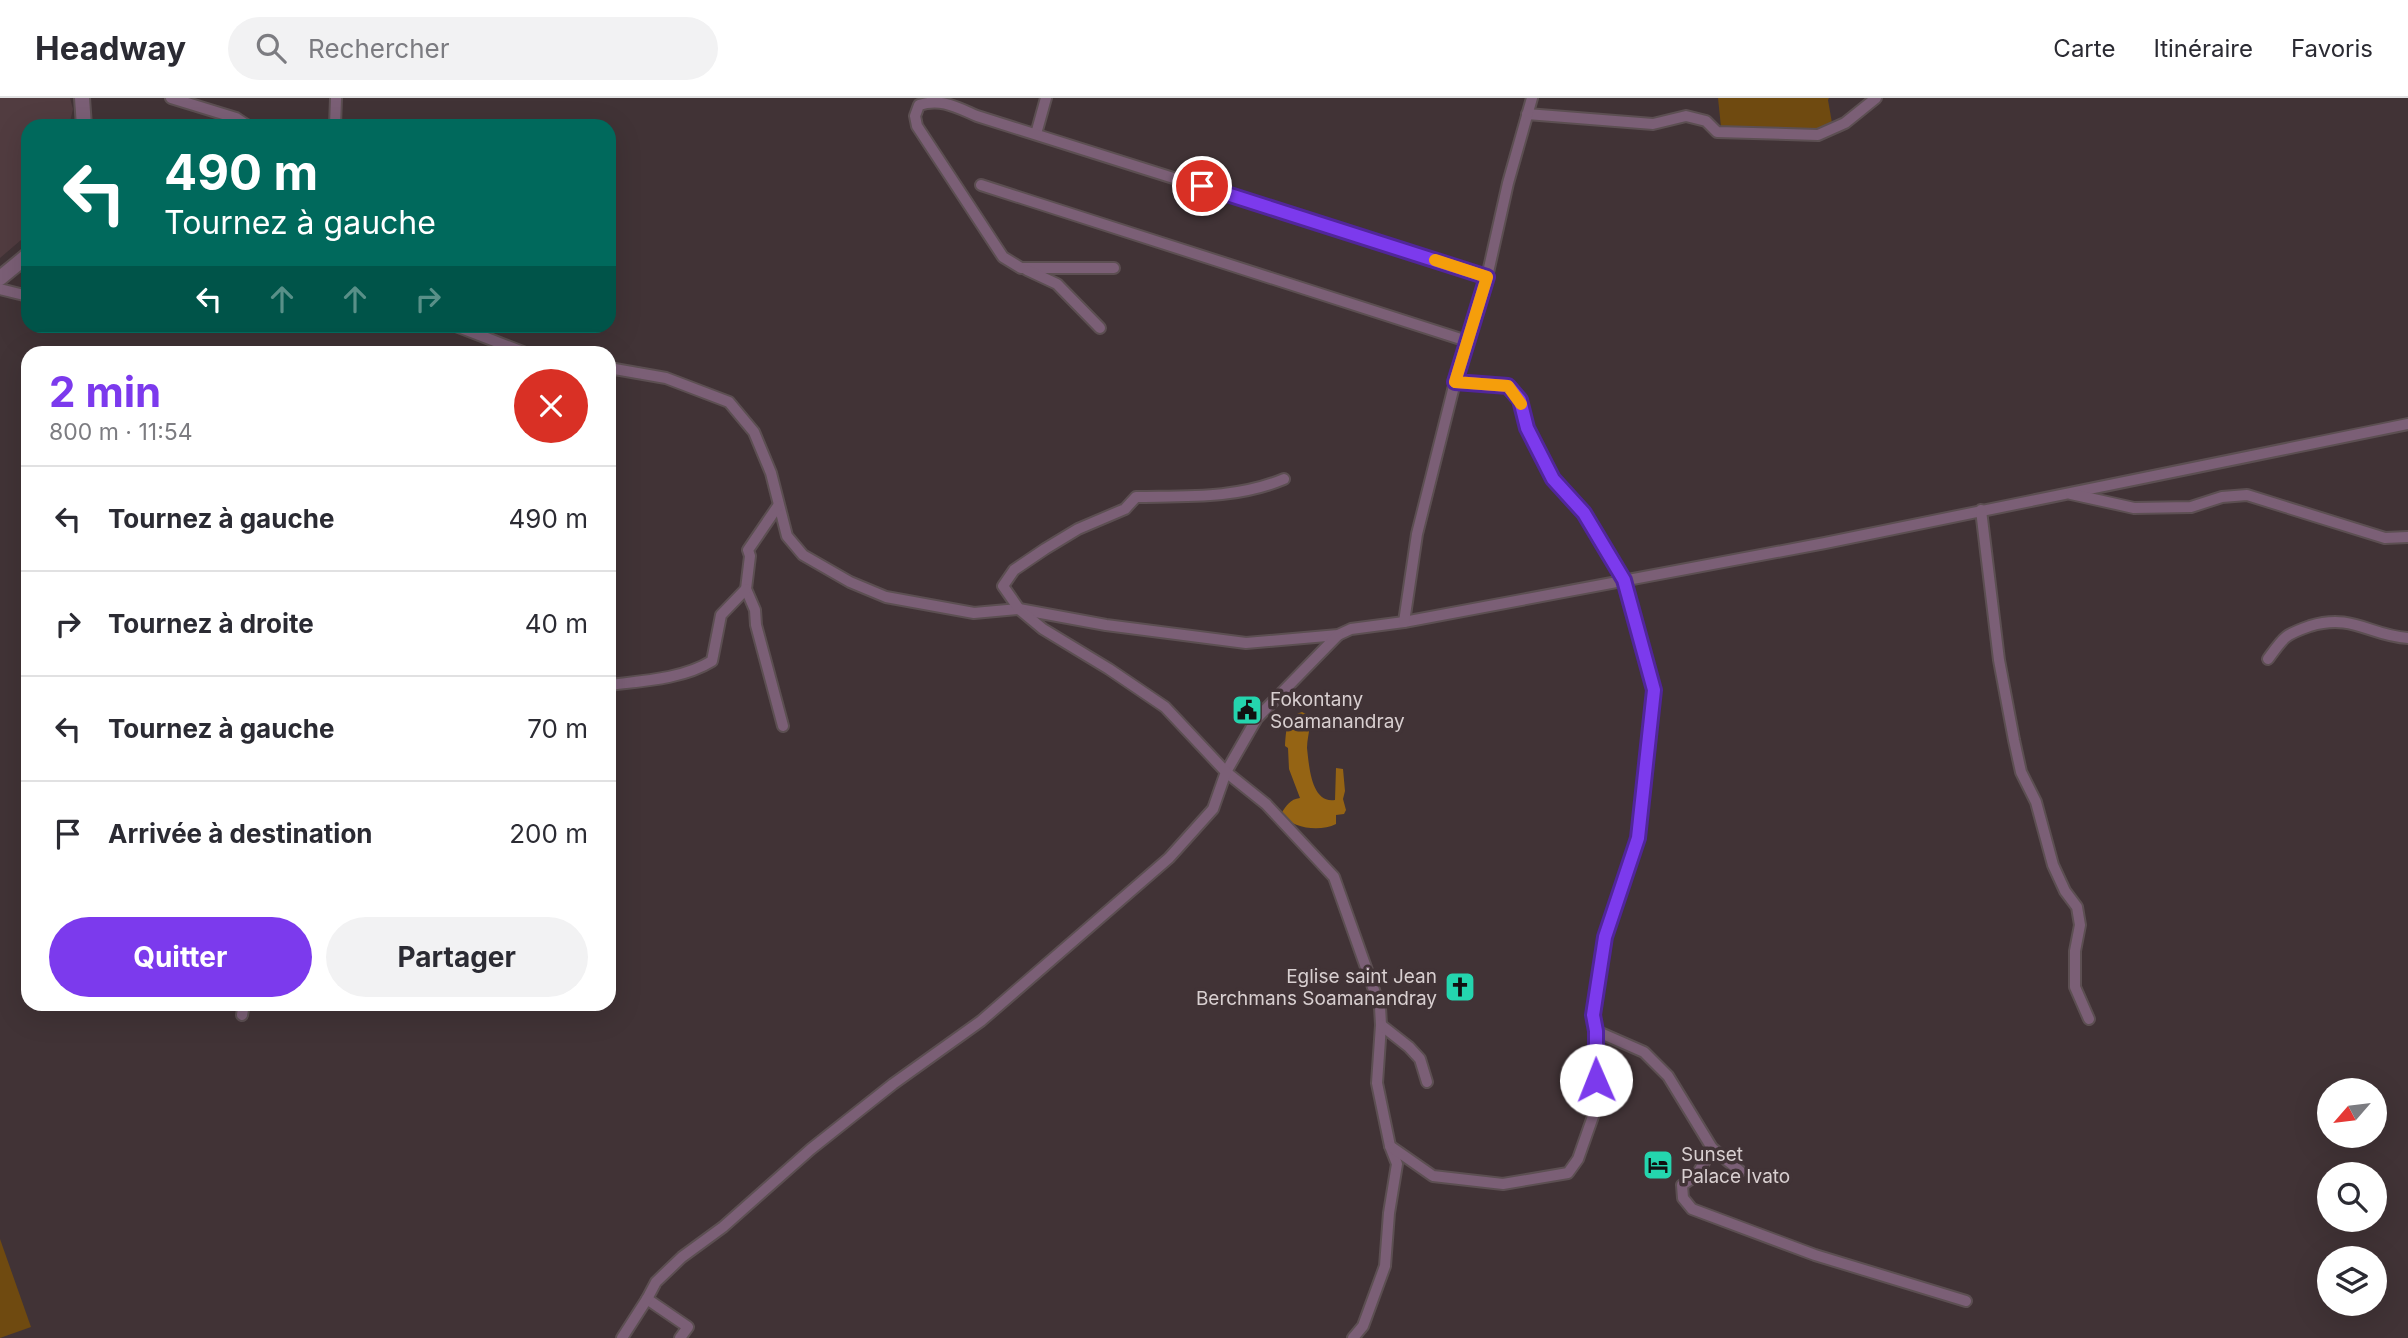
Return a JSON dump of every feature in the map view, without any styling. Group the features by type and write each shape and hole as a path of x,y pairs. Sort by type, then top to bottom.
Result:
{"street":[{"path":"82,98 84,119"},
{"path":"171,98 238,119"},
{"path":"335,119 336,98"},
{"path":"1036,134 1046,98"},
{"path":"1404,622 1417,534 1455,382 1487,277 1532,98"},
{"path":"1527,114 1653,124 1686,117 1706,121 1717,132 1818,135 1845,123 1876,98"},
{"path":"1100,328 1057,284 1003,257 917,126 915,116 919,105 931,99 1487,277"},
{"path":"981,185 1467,341"},
{"path":"0,278 21,261"},
{"path":"1021,268 1114,268"},
{"path":"0,289 21,294"},
{"path":"474,333 507,346"},
{"path":"616,369 666,377 729,402 754,432 771,473 787,536 803,555 850,582 886,597 974,613 1018,608 1106,625 1246,643 1338,635 1351,629 1404,622 1825,543 2408,424"},
{"path":"1390,1146 1433,1176 1503,1184 1568,1173 1578,1159 1597,1105 1596,1031 1593,1015 1605,937 1638,838 1654,690 1624,580 1584,513 1553,479 1527,428 1520,400 1508,386 1455,382"},
{"path":"1284,479 1231,495 1136,497 1125,509 1078,529 1014,570 1003,586 1018,608 1043,629 1166,707 1226,772 1266,804 1334,877 1380,1007 1377,1083 1390,1146 1397,1164 1389,1213 1385,1266 1363,1326 1353,1338"},
{"path":"2065,493 2134,508 2191,507 2222,497 2246,495 2385,538 2408,537"},
{"path":"778,506 748,550 750,556 746,589 755,610 756,625 783,726"},
{"path":"1981,510 1999,660 2014,740 2021,772 2036,802 2053,865 2077,908 2080,925 2075,951 2075,988 2089,1019"},
{"path":"616,684 647,681 702,667 712,661 721,615 746,589"},
{"path":"2268,659 2282,640 2293,631 2327,621 2348,622 2408,638"},
{"path":"622,1338 656,1282 682,1257 723,1227 811,1149 893,1084 981,1021 1169,858 1213,809 1226,772 1257,718 1338,635"},
{"path":"1381,1025 1420,1059 1427,1082"},
{"path":"1596,1031 1644,1052 1668,1076 1712,1148 1740,1171"},
{"path":"1712,1148 1697,1175 1682,1185 1683,1198 1692,1209 1815,1255 1966,1301"},
{"path":"648,1299 688,1327 680,1338"}],"shaded area":[{"path":"0,98 70,98 73,109 71,119 21,119 21,240 0,258"},
{"path":"1718,98 1829,98 1832,123 1818,131 1721,127"},
{"path":"1302,712 1308,715 1309,719 1307,748 1313,782 1316,790 1327,800 1335,800 1336,768 1343,769 1343,799 1346,810 1344,814 1336,815 1336,824 1322,828 1299,826 1281,814 1291,801 1300,798 1289,769 1288,748 1285,746 1290,721"},
{"path":"0,1239 31,1327 0,1338"}],"slow traffic":[{"path":"1435,260 1487,277 1455,382 1508,386 1521,404"}],"place":[{"name":"Fokontany Soamanandray","path":"1247,710"},
{"name":"Eglise saint Jean Berchmans Soamanandray","path":"1460,987"},
{"name":"Sunset Palace Ivato","path":"1658,1165"}],"route":[{"path":"1202,186 1487,277 1455,382 1508,386 1520,400 1527,428 1553,479 1584,513 1624,580 1654,690 1638,838 1605,937 1593,1015 1596,1031 1596,1080"}]}
